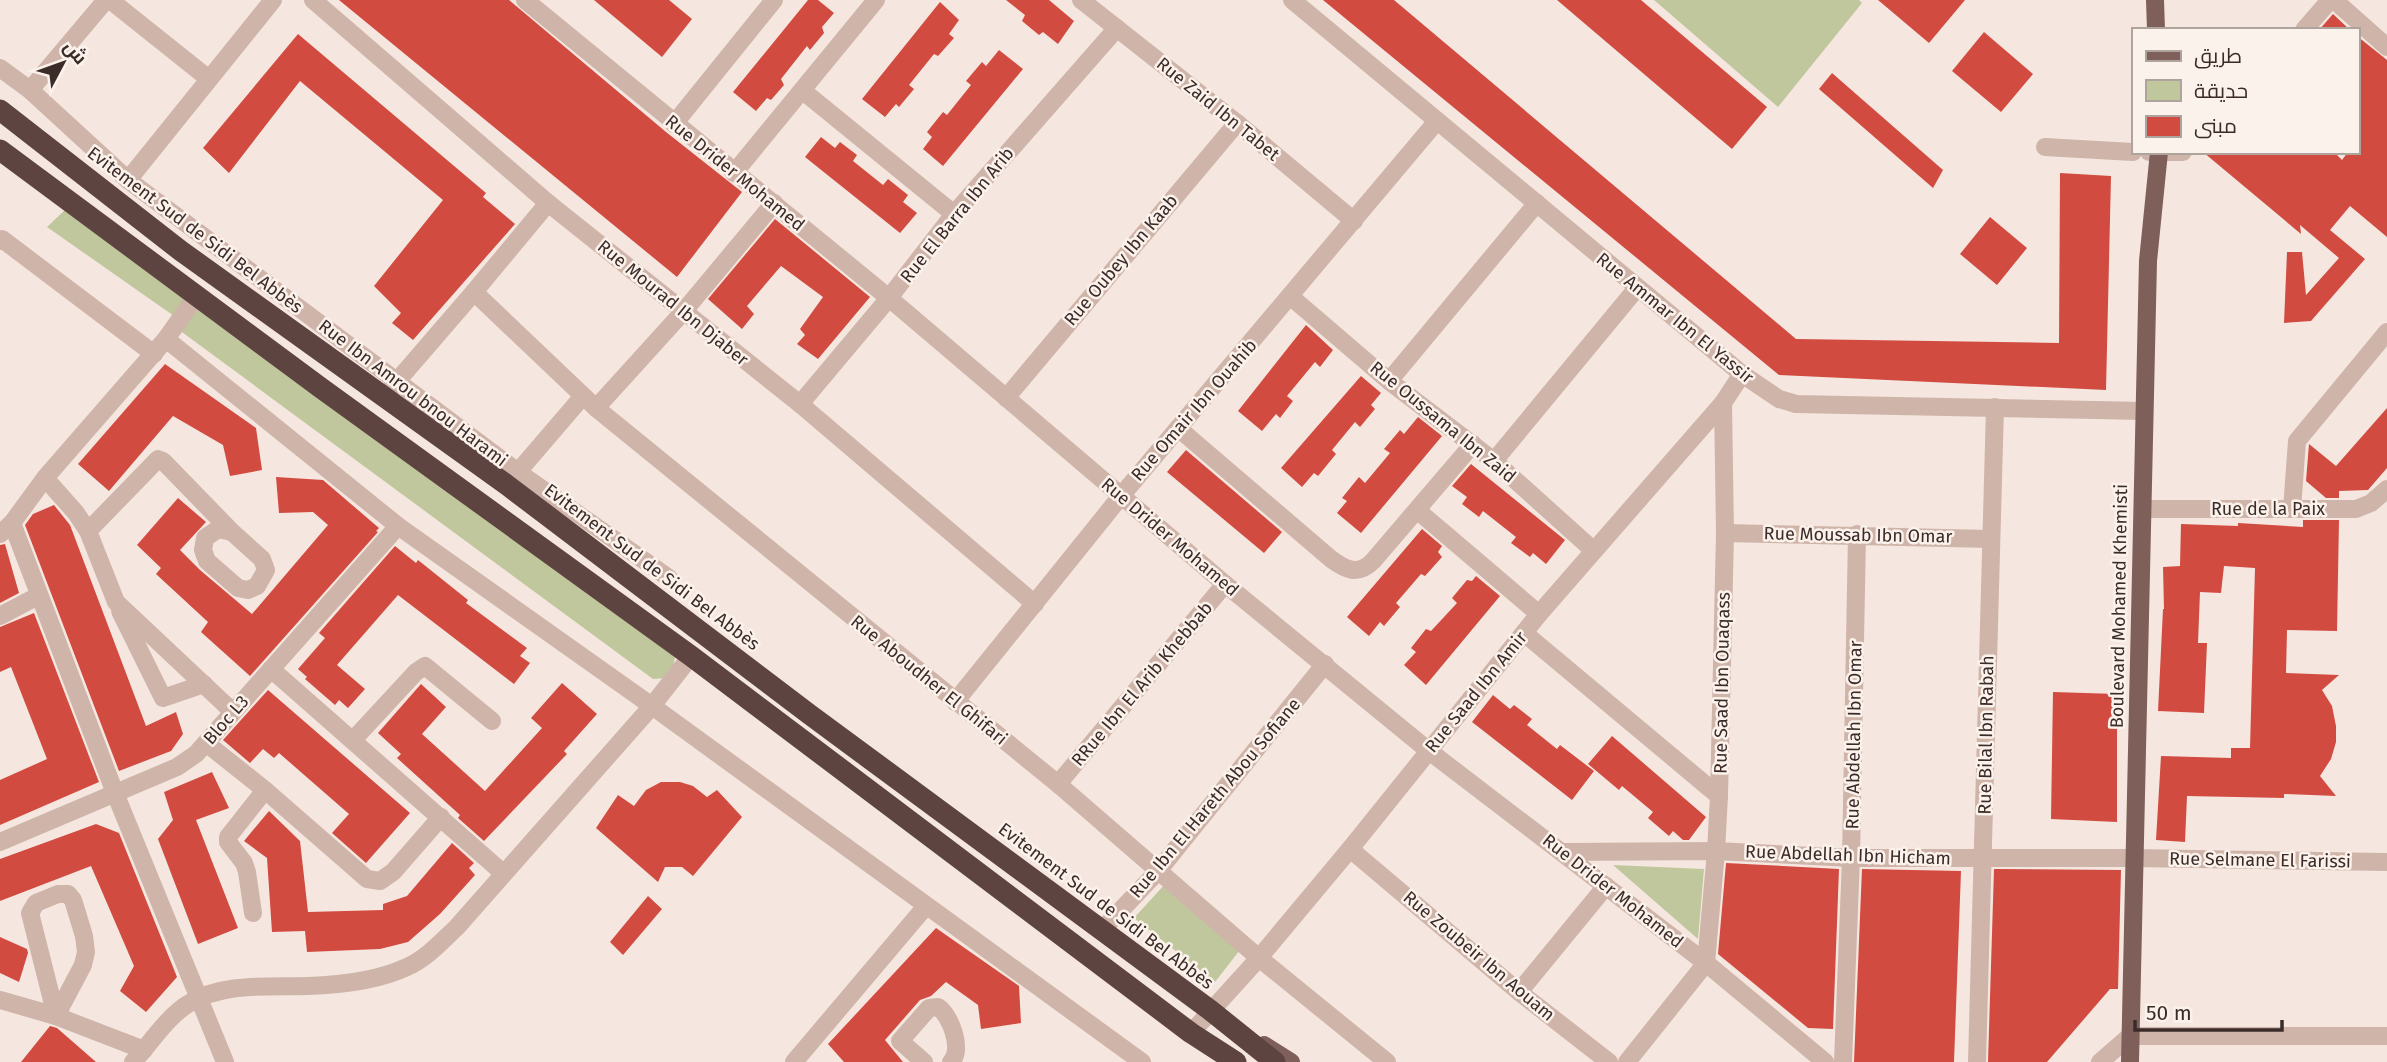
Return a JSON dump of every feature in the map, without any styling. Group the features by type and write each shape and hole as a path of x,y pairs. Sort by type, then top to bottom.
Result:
{"highway":[{"name":"Evitement Sud de Sidi Bel Abbès","path":"0,110 181,251 382,398 512,478 808,714 1102,930 1275,1062"},
{"path":"0,150 321,388 691,656 1196,1037 1236,1062"}],"main road":[{"path":"2155,0 2156,28"},
{"name":"Boulevard Mohamed Khemisti","path":"2130,1062 2148,261 2159,154"},
{"path":"1216,1015 1291,1062"},
{"path":"1196,1037 1224,1062"}],"street":[{"path":"30,90 108,0 209,79"},
{"path":"128,180 273,0"},
{"name":"Rue Mourad Ibn Djaber","path":"313,0 548,203 800,404 1035,604"},
{"name":"Rue Drider Mohamed","path":"525,0 889,298 1225,584 1429,751 1706,963 1825,1062"},
{"path":"674,124 774,0"},
{"path":"734,173 876,0"},
{"name":"Rue Zaid Ibn Tabet","path":"1081,0 1237,122 1354,221"},
{"name":"Rue Ammar Ibn El Yassir","path":"1292,0 1637,288 1742,374 1779,399 1796,404 2144,411"},
{"path":"2306,28 2332,0 2387,47"},
{"name":"Rue El Barra Ibn Arib","path":"800,404 889,298 954,214 1117,28"},
{"name":"Rue Ibn Amrou bnou Harami","path":"0,68 30,90 128,180 398,380 512,478 669,578"},
{"path":"803,91 954,214"},
{"name":"Rue Omair Ibn Ouahib","path":"955,702 1121,496 1437,121"},
{"name":"Rue Oubey Ibn Kaab","path":"1006,398 1237,122"},
{"path":"2045,147 2132,152"},
{"path":"382,398 548,203"},
{"path":"512,478 684,311 774,203"},
{"path":"1389,381 1537,203"},
{"path":"0,241 2,239 153,354"},
{"path":"1494,461 1637,288"},
{"name":"Rue Aboudher El Ghifari","path":"474,292 589,402 1058,784 1259,958 1387,1062"},
{"path":"197,295 166,339 45,478 6,529 38,596 225,1062"},
{"name":"Rue Oussama Ibn Zaid","path":"1291,296 1389,381 1494,461 1593,550"},
{"path":"2292,509 2297,441 2387,331"},
{"path":"166,339 398,526 652,706 1142,1062"},
{"name":"Rue Saad Ibn Amir","path":"1196,1037 1539,614 1723,403 1742,374"},
{"name":"Rue Saad Ibn Ouaqass","path":"1706,963 1719,796 1725,533 1723,403"},
{"name":"Rue Bilal Ibn Rabah","path":"1977,1062 1995,407"},
{"path":"1178,428 1331,559 1349,570 1368,566 1473,444"},
{"path":"88,531 158,459 232,532"},
{"path":"45,478 88,531 116,603 163,698 204,684"},
{"name":"Rue de la Paix","path":"2143,509 2356,509 2371,503 2387,489"},
{"path":"1418,511 1539,614"},
{"name":"Bloc L3","path":"0,842 177,767 195,754 398,526"},
{"name":"Rue Moussab Ibn Omar","path":"1725,533 1991,539"},
{"name":"Rue Abdellah Ibn Omar","path":"1843,1062 1852,858 1857,534"},
{"name":"RRue Ibn El Arib Khebbab","path":"1058,784 1225,584"},
{"path":"0,616 38,596"},
{"path":"116,603 232,711"},
{"path":"1524,633 1719,796"},
{"path":"0,1000 56,1016 138,1056 180,1010 201,998 249,986 342,984 376,978 409,967 434,949 457,927 652,706 691,656"},
{"name":"Rue Ibn El Hareth Abou Sofiane","path":"1102,930 1158,871 1325,664"},
{"path":"353,740 416,672 425,666 492,721"},
{"path":"271,669 503,873"},
{"path":"206,743 265,790 367,879 380,881 393,872 441,817"},
{"path":"253,913 247,872 244,863 228,842 228,837 265,790"},
{"name":"Rue Zoubeir Ibn Aouam","path":"1350,849 1519,992 1609,1062"},
{"name":"Rue Abdellah Ibn Hicham","path":"1563,852 1716,851 1852,858 2133,858"},
{"name":"Rue Selmane El Farissi","path":"2133,858 2387,862"},
{"path":"1519,992 1606,886"},
{"path":"58,894 68,894 73,900 86,952 83,965 56,1016 30,913 36,903 58,894"},
{"path":"801,1059 926,906"},
{"path":"1628,1062 1706,963"},
{"path":"919,1060 900,1041 929,1008 938,1007 946,1013 957,1046 951,1062"},
{"path":"2100,1062 2130,1036 2387,1036"}],"green space":[{"path":"1654,0 1859,0 1862,3 1778,107"},
{"path":"67,208 675,657 667,678 653,679 171,324 174,316 47,227"},
{"path":"1613,865 1704,869 1698,939"},
{"path":"1167,882 1243,946 1215,982 1134,918"}],"building":[{"path":"339,0 509,0 742,192 677,277"},
{"path":"594,0 669,0 692,19 662,57"},
{"path":"808,0 818,0 834,13 822,27 824,33 810,50 807,46 781,79 784,85 771,100 767,98 756,111 733,92"},
{"path":"1006,0 1049,0 1074,21 1058,44 1043,32 1039,35 1022,21 1025,15"},
{"path":"1323,0 1394,0 1796,339 2059,343 2060,173 2111,176 2106,390 1779,375"},
{"path":"1557,0 1641,0 1767,107 1732,149"},
{"path":"1878,0 1965,0 1929,43"},
{"path":"940,2 959,20 949,34 954,38 938,56 934,54 909,85 914,89 899,107 896,104 885,117 862,99"},
{"path":"2333,14 2348,28 2321,28"},
{"path":"1984,32 2033,74 2001,112 1952,71"},
{"path":"298,34 486,193 483,197 515,224 413,340 392,323 401,313 374,286 443,200 300,81 229,173 203,148"},
{"path":"2359,38 2387,60 2387,237 2350,206 2330,230 2365,259 2311,321 2284,323 2287,252 2302,252 2306,295 2339,258 2300,225 2301,234 2205,154 2336,154 2342,160 2346,154 2359,154"},
{"path":"999,50 1023,69 943,166 923,149 932,137 927,132 943,112 947,115 971,85 966,81 982,62 986,66"},
{"path":"1832,73 1943,170 1933,188 1819,89"},
{"path":"821,137 835,148 840,142 857,155 853,161 883,185 888,179 908,195 903,202 917,213 900,233 805,157"},
{"path":"1990,217 2027,248 1997,285 1960,254"},
{"path":"775,219 870,297 818,359 797,344 805,335 800,329 823,297 781,266 747,306 754,314 742,329 708,299"},
{"path":"1306,325 1333,350 1320,367 1315,362 1287,396 1293,401 1280,418 1276,414 1262,431 1238,411"},
{"path":"165,364 256,428 262,470 230,476 223,445 173,416 109,491 78,464"},
{"path":"1361,376 1381,393 1371,405 1375,409 1360,427 1355,422 1332,450 1336,454 1318,476 1314,473 1302,487 1281,468"},
{"path":"2387,408 2387,468 2368,490 2339,491 2339,498 2326,498 2306,481 2309,444 2336,466"},
{"path":"1418,417 1442,436 1361,533 1337,513 1347,501 1342,498 1359,477 1365,483 1390,453 1384,449 1400,430 1404,434"},
{"path":"1186,450 1282,532 1264,553 1167,472"},
{"path":"1471,464 1565,540 1546,564 1533,553 1530,557 1511,543 1516,537 1483,511 1479,517 1462,504 1467,497 1452,486"},
{"path":"276,477 323,480 379,528 250,676 201,632 208,622 156,574 161,568 137,545 178,498 206,522 180,550 252,614 328,525 313,512 279,513"},
{"path":"54,505 70,525 146,726 176,712 183,734 171,751 119,771 25,525 33,514"},
{"path":"2303,520 2339,520 2337,631 2287,630 2286,673 2339,675 2322,690 2332,706 2336,742 2331,759 2320,776 2336,796 2187,796 2185,842 2156,840 2161,756 2231,758 2231,748 2250,748 2255,568 2224,566 2221,593 2200,592 2198,643 2207,643 2204,713 2158,711 2164,609 2163,567 2180,566 2181,524 2238,526 2238,523 2303,527"},
{"path":"1422,529 1442,546 1438,552 1442,557 1425,576 1421,574 1396,603 1400,607 1384,626 1380,622 1369,636 1347,617"},
{"path":"5,544 19,593 0,603 0,545"},
{"path":"395,546 416,563 418,560 468,600 466,603 527,648 520,656 530,663 514,684 398,595 337,665 365,689 348,708 339,700 335,705 305,679 307,677 298,669 325,638 319,633"},
{"path":"1476,576 1500,596 1426,685 1404,665 1416,652 1411,648 1426,629 1431,631 1457,603 1452,598 1467,580 1472,581"},
{"path":"34,613 99,782 0,825 0,780 47,759 11,667 0,672 0,627"},
{"path":"562,683 597,714 564,751 567,754 484,841 458,818 460,815 397,758 401,754 378,733 421,684 446,707 422,734 485,791 542,728 531,718"},
{"path":"268,690 410,813 366,863 332,833 349,814 279,753 274,758 263,749 250,763 223,740"},
{"path":"2053,692 2117,694 2117,822 2051,819"},
{"path":"1493,695 1510,709 1514,705 1532,719 1527,725 1557,749 1560,745 1594,771 1572,800 1472,722"},
{"path":"1612,736 1706,817 1689,840 1683,840 1673,831 1669,836 1648,818 1653,812 1622,786 1619,790 1588,764"},
{"path":"212,772 229,808 196,820 238,928 198,944 158,839 173,820 164,792"},
{"path":"661,782 680,782 693,786 707,797 717,790 742,817 693,876 682,867 665,867 658,882 596,828 618,795 634,806 646,790"},
{"path":"269,811 300,841 308,912 383,910 383,904 407,896 452,843 474,863 469,868 475,875 440,914 408,942 380,949 307,952 305,931 272,932 267,858 244,841"},
{"path":"96,824 119,833 177,977 146,1012 120,991 134,966 91,866 0,901 0,859"},
{"path":"1726,863 1839,869 1833,1029 1808,1028 1718,954"},
{"path":"1862,869 1961,871 1954,1062 1854,1062"},
{"path":"1994,869 2121,870 2118,989 2110,989 2047,1062 1988,1062"},
{"path":"648,896 662,909 623,955 610,942"},
{"path":"936,928 1019,986 1021,1023 981,1029 978,1005 946,982 931,996 920,1000 885,1040 903,1062 844,1062 828,1044"},
{"path":"0,937 27,949 19,982 0,973"},
{"path":"50,1026 57,1028 96,1062 21,1062"}]}
